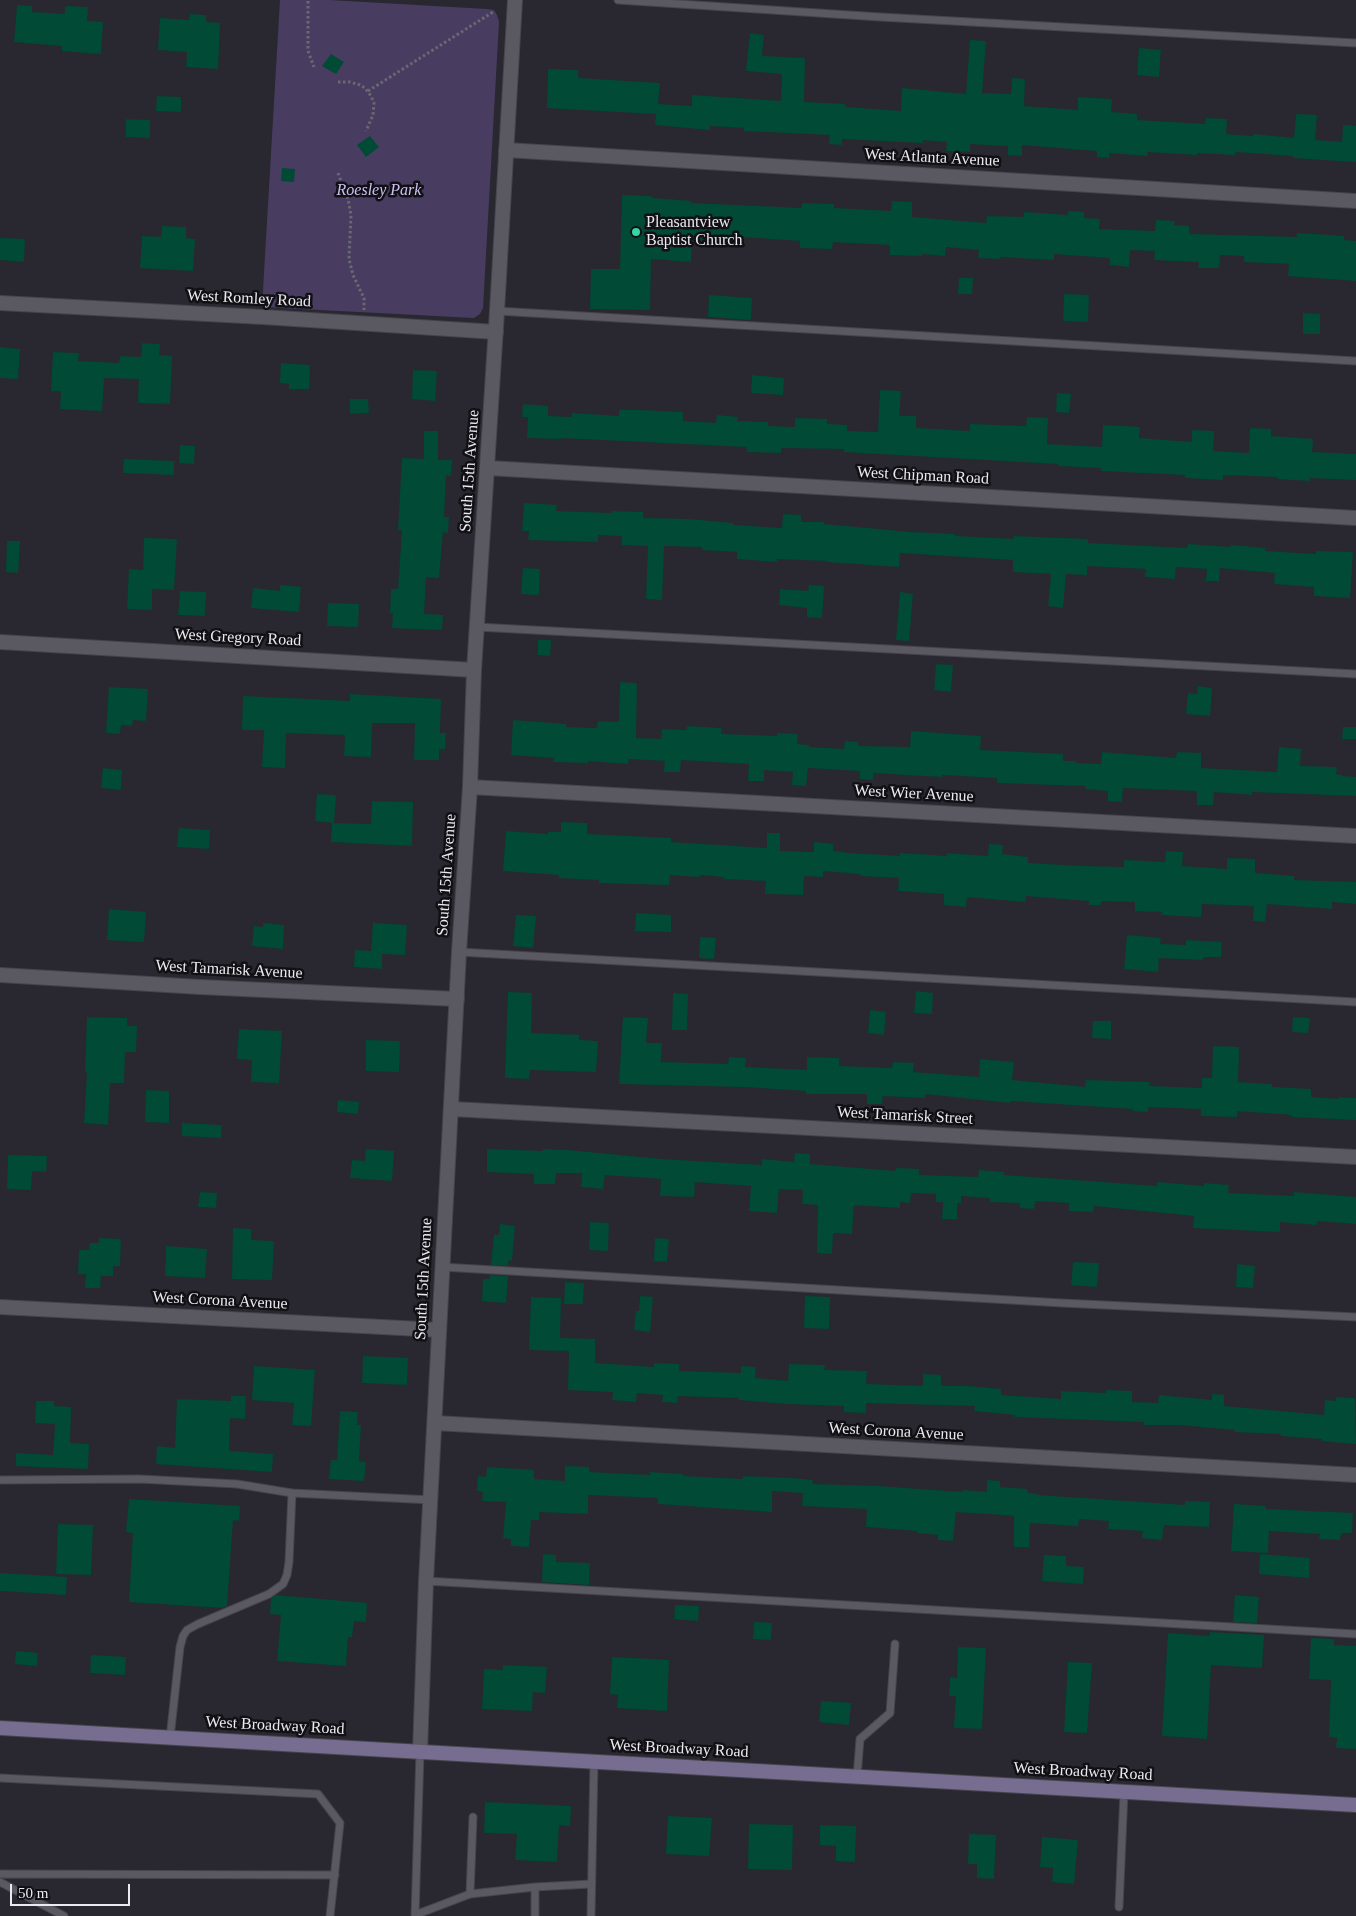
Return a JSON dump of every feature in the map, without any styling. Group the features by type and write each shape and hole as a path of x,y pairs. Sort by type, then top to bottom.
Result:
{"main road":[{"name":"West Broadway Road","path":"0,1728 1356,1805"}],"street":[{"name":"South 15th Avenue","path":"420,1752 426,1581 459,952 470,787 474,670 488,468 514,0"},
{"name":"West Atlanta Avenue","path":"506,150 1356,201"},
{"name":"West Romley Road","path":"0,303 496,332"},
{"name":"West Chipman Road","path":"488,468 1356,518"},
{"name":"West Gregory Road","path":"0,642 474,670"},
{"name":"West Wier Avenue","path":"470,787 1356,836"},
{"name":"West Tamarisk Avenue","path":"0,975 457,999"},
{"name":"West Tamarisk Street","path":"452,1109 1356,1157"},
{"name":"West Corona Avenue","path":"0,1306 439,1330"},
{"name":"West Corona Avenue","path":"435,1423 1356,1475"}],"lane":[{"path":"618,0 880,17 1356,43"},
{"path":"497,311 1356,360"},
{"path":"478,627 1356,674"},
{"path":"459,952 1356,1002"},
{"path":"442,1267 1052,1302 1356,1317"},
{"path":"0,1480 138,1478 237,1484 292,1493 431,1500"},
{"path":"170,1738 183,1636 187,1630 198,1624 269,1594 282,1584 287,1575 289,1562 292,1493"},
{"path":"426,1581 1356,1634"},
{"path":"857,1777 860,1739 890,1714 894,1644"},
{"path":"420,1752 415,1916 470,1894 535,1887 592,1884"},
{"path":"591,1916 594,1762"},
{"path":"0,1778 318,1794 340,1824 330,1916"},
{"path":"1119,1907 1124,1792"},
{"path":"470,1894 473,1817"},
{"path":"0,1874 335,1875"},
{"path":"0,1882 64,1916"},
{"path":"535,1887 536,1916"}],"path":[{"path":"308,1 308,51 314,67"},
{"path":"368,91 493,12"},
{"path":"338,82 350,82 368,91 374,103 371,123 366,130"},
{"path":"338,173 348,199 351,215 349,259 353,274 364,298 364,311"}],"green space":[{"name":"Roesley Park","path":"280,0 329,0 494,10 499,22 483,308 480,314 474,318 262,307"}],"building":[{"path":"17,5 32,6 32,12 65,14 65,6 88,7 87,21 103,22 101,54 62,51 62,46 14,42"},
{"path":"190,14 206,15 206,22 220,23 218,69 186,67 187,52 158,50 160,18 189,20"},
{"path":"750,33 764,35 762,56 805,58 804,102 845,104 845,107 901,111 902,88 966,94 970,40 986,41 982,93 1011,94 1012,78 1025,79 1024,106 1078,110 1078,97 1112,99 1111,112 1137,114 1137,120 1205,124 1206,118 1227,119 1226,134 1253,136 1253,134 1294,138 1296,114 1317,115 1315,140 1342,142 1343,125 1356,126 1356,162 1235,152 1235,155 1197,153 1197,155 1148,152 1147,156 1109,153 1109,158 1097,157 1097,151 1022,145 1022,156 1008,155 1008,146 970,144 970,152 946,151 947,142 923,140 923,143 842,139 842,145 829,144 830,135 744,131 744,128 710,126 710,130 655,125 656,114 547,108 548,69 578,70 578,78 660,83 658,104 692,106 692,95 781,101 782,74 746,71"},
{"path":"1139,48 1161,50 1159,77 1137,75"},
{"path":"331,54 344,62 336,74 322,66"},
{"path":"157,96 181,97 181,112 156,111"},
{"path":"126,119 150,120 150,138 126,137"},
{"path":"370,136 379,147 366,157 357,145"},
{"path":"282,168 295,169 294,182 281,181"},
{"path":"622,195 652,196 652,198 692,201 691,203 802,208 802,203 834,204 834,208 891,211 892,201 912,202 912,217 986,223 987,216 1024,217 1024,212 1068,215 1068,211 1084,212 1084,218 1100,219 1099,229 1155,231 1156,220 1175,221 1174,225 1189,226 1189,234 1297,237 1297,233 1344,236 1344,240 1356,241 1356,281 1288,276 1289,264 1244,262 1244,256 1220,255 1219,268 1198,268 1199,262 1154,260 1155,251 1130,250 1129,267 1110,265 1110,258 1054,254 1054,260 1000,257 1000,259 978,258 979,250 946,247 945,256 922,254 922,256 890,255 890,245 833,242 832,249 800,248 800,241 744,237 744,241 692,239 691,262 651,259 650,310 590,309 591,269 620,269"},
{"path":"162,226 186,227 186,238 195,239 193,271 140,268 142,236 161,237"},
{"path":"0,238 25,239 24,262 0,260"},
{"path":"959,278 973,278 972,294 958,294"},
{"path":"1064,294 1089,295 1088,322 1063,321"},
{"path":"709,295 752,298 751,320 708,317"},
{"path":"1303,313 1320,314 1320,334 1303,334"},
{"path":"142,343 160,344 159,355 172,356 170,404 138,403 139,379 104,378 102,411 60,409 61,391 51,391 53,352 79,353 78,361 119,363 120,356 141,357"},
{"path":"0,347 20,349 18,379 0,378"},
{"path":"281,363 310,365 309,389 289,389 289,384 280,383"},
{"path":"413,370 437,371 435,401 412,399"},
{"path":"752,375 784,378 783,395 751,393"},
{"path":"880,390 901,391 899,416 916,416 916,428 970,431 970,424 1026,426 1027,417 1048,418 1047,444 1102,447 1103,425 1140,427 1139,438 1192,442 1192,430 1214,431 1213,451 1249,453 1250,428 1271,429 1271,436 1313,439 1312,452 1356,454 1356,480 1310,478 1310,481 1278,479 1278,477 1223,475 1223,480 1185,478 1185,475 1101,471 1101,468 1058,466 1058,464 844,452 844,449 781,448 781,453 747,452 747,447 527,438 528,417 522,417 523,404 548,406 548,416 572,417 572,413 619,416 619,410 683,412 683,421 716,423 717,415 738,417 737,421 768,422 768,426 795,427 795,418 827,419 827,424 847,425 847,431 878,432"},
{"path":"1057,393 1071,394 1069,413 1056,412"},
{"path":"350,399 368,399 369,413 350,414"},
{"path":"424,431 438,431 438,460 452,460 451,476 446,475 444,517 449,517 448,533 443,532 439,578 426,577 424,614 443,615 442,630 392,628 393,613 390,613 391,589 398,589 402,530 398,530 402,458 424,459"},
{"path":"180,445 195,446 194,464 179,463"},
{"path":"124,459 174,461 174,475 123,473"},
{"path":"524,503 557,505 556,511 643,512 643,518 689,519 733,523 733,525 782,528 783,514 801,515 801,522 824,522 824,524 911,532 955,534 955,536 1014,539 1014,536 1088,539 1088,543 1187,548 1188,544 1230,547 1231,545 1265,548 1265,551 1316,554 1316,551 1353,552 1350,598 1314,596 1314,587 1274,584 1275,573 1220,568 1219,581 1206,581 1207,569 1176,567 1175,579 1145,577 1146,569 1087,566 1087,575 1066,574 1063,608 1048,606 1051,574 1013,572 1013,560 900,553 899,567 827,561 777,559 777,562 737,559 737,552 702,550 702,547 664,546 662,600 646,599 648,546 622,545 622,536 598,535 598,542 528,540 529,531 522,531"},
{"path":"144,538 177,539 174,590 152,589 152,610 127,609 129,569 143,570"},
{"path":"7,541 20,541 18,573 6,572"},
{"path":"523,568 540,569 539,595 521,594"},
{"path":"280,585 301,587 299,612 251,608 253,588 280,591"},
{"path":"809,585 824,586 822,618 807,617 807,608 779,605 780,589 808,591"},
{"path":"180,591 206,592 205,616 178,615"},
{"path":"900,592 913,594 909,641 896,640"},
{"path":"328,603 359,604 358,627 327,626"},
{"path":"538,640 551,640 550,656 538,655"},
{"path":"936,664 953,665 951,692 934,690"},
{"path":"620,682 637,683 636,738 661,739 662,729 687,730 687,726 721,728 721,734 777,736 777,733 798,734 797,744 809,745 809,747 844,749 845,741 858,742 858,746 910,747 911,731 981,736 980,750 1063,754 1063,761 1076,761 1076,763 1101,764 1102,752 1176,758 1177,752 1201,753 1201,768 1277,772 1279,747 1301,749 1300,766 1337,767 1336,774 1356,777 1356,796 1252,792 1252,795 1214,792 1213,805 1197,805 1197,791 1123,788 1122,802 1108,801 1108,791 1085,789 1086,786 997,783 997,778 873,773 873,780 860,779 860,771 808,768 806,786 792,785 793,772 764,770 764,781 748,781 749,764 681,760 680,772 664,772 665,761 629,759 628,764 588,761 588,763 553,762 554,758 511,755 513,720 566,724 566,727 597,728 598,721 619,722"},
{"path":"1198,686 1212,688 1210,716 1186,714 1188,693 1197,694"},
{"path":"109,687 148,689 146,721 133,720 132,726 121,725 120,734 106,733"},
{"path":"350,694 441,699 440,733 446,733 445,749 439,749 439,760 414,760 415,723 372,723 371,757 344,756 345,735 286,733 285,768 262,767 264,730 242,730 243,696 350,701"},
{"path":"1343,727 1356,727 1356,739 1342,739"},
{"path":"103,768 122,770 121,790 101,788"},
{"path":"317,794 336,795 334,823 315,821"},
{"path":"372,801 413,802 412,846 331,842 332,823 371,824"},
{"path":"561,822 587,823 587,834 671,838 671,842 767,848 767,833 780,833 780,851 814,852 814,842 833,844 833,851 850,853 900,856 900,853 947,856 947,853 988,856 989,844 1003,845 1002,854 1028,857 1028,863 1124,867 1124,860 1165,862 1166,851 1183,852 1182,866 1227,869 1227,858 1255,859 1255,873 1294,876 1294,880 1356,882 1356,904 1332,902 1332,909 1267,904 1265,922 1253,921 1254,906 1202,904 1201,917 1162,915 1162,912 1135,911 1135,902 1101,901 1101,905 1089,905 1089,901 1026,896 1025,902 967,897 966,907 944,905 944,894 898,891 899,878 860,876 860,874 823,871 823,877 804,876 803,895 765,894 766,881 724,879 724,877 700,875 699,877 670,875 669,885 599,883 599,880 559,878 559,875 503,871 506,831 548,834 548,832 561,832"},
{"path":"179,828 210,830 209,849 177,847"},
{"path":"109,909 146,912 144,942 107,940"},
{"path":"636,913 671,915 671,932 635,931"},
{"path":"516,915 536,916 533,948 513,946"},
{"path":"263,923 284,925 283,949 252,946 254,926 263,927"},
{"path":"373,923 407,925 405,955 382,954 382,969 354,967 355,950 371,951"},
{"path":"1127,935 1161,938 1160,944 1186,945 1186,940 1222,942 1221,957 1203,957 1203,960 1159,958 1158,972 1124,969"},
{"path":"700,937 716,938 714,959 699,958"},
{"path":"916,991 933,993 932,1014 914,1013"},
{"path":"508,992 532,993 531,1033 579,1035 579,1040 598,1041 596,1072 530,1070 529,1079 505,1078"},
{"path":"673,993 688,994 687,1030 672,1030"},
{"path":"870,1010 886,1012 884,1035 868,1033"},
{"path":"87,1017 127,1018 127,1026 137,1026 136,1052 125,1052 124,1083 110,1083 108,1125 84,1123 87,1073 85,1072"},
{"path":"623,1017 648,1018 646,1043 662,1043 661,1062 728,1064 729,1057 746,1058 745,1067 807,1070 807,1057 839,1058 839,1066 892,1068 893,1062 914,1063 913,1072 979,1077 980,1059 1014,1062 1012,1080 1085,1087 1086,1080 1149,1082 1149,1086 1202,1088 1202,1078 1212,1078 1213,1046 1239,1047 1238,1082 1272,1084 1272,1087 1311,1089 1311,1097 1356,1098 1356,1120 1292,1117 1292,1115 1237,1111 1237,1117 1201,1116 1201,1109 1148,1107 1148,1112 1132,1111 1133,1109 1010,1101 1010,1103 925,1094 925,1098 883,1096 882,1104 867,1104 867,1094 806,1094 806,1091 744,1087 619,1084"},
{"path":"1293,1017 1310,1018 1308,1033 1292,1032"},
{"path":"1093,1021 1111,1021 1111,1039 1092,1038"},
{"path":"239,1029 282,1031 279,1083 251,1082 252,1060 237,1059"},
{"path":"366,1040 400,1041 399,1072 366,1071"},
{"path":"146,1090 169,1091 169,1123 145,1122"},
{"path":"338,1100 359,1102 358,1114 337,1112"},
{"path":"182,1123 222,1125 221,1138 182,1136"},
{"path":"366,1149 394,1151 392,1181 350,1178 352,1160 365,1161"},
{"path":"487,1149 567,1150 662,1159 762,1165 762,1159 794,1162 795,1153 810,1154 810,1164 895,1171 896,1168 919,1169 919,1175 978,1177 979,1170 1004,1172 1004,1175 1157,1186 1157,1182 1204,1186 1204,1183 1229,1185 1228,1193 1294,1196 1294,1192 1356,1197 1356,1224 1317,1221 1317,1225 1280,1222 1280,1232 1193,1228 1194,1216 1094,1206 1093,1212 1069,1211 1069,1203 1035,1201 1034,1209 1020,1208 1020,1203 990,1202 990,1198 961,1196 961,1203 957,1203 957,1219 942,1219 943,1202 936,1202 936,1194 911,1193 910,1203 900,1202 900,1208 854,1205 852,1234 833,1233 832,1254 817,1253 818,1205 802,1204 803,1190 779,1189 777,1213 749,1211 751,1186 695,1182 694,1197 660,1196 661,1179 605,1175 603,1189 581,1187 582,1173 556,1173 555,1184 534,1184 534,1174 487,1172"},
{"path":"8,1155 47,1156 46,1172 32,1171 31,1190 7,1189"},
{"path":"200,1192 217,1193 216,1208 198,1207"},
{"path":"590,1222 609,1223 608,1251 589,1250"},
{"path":"500,1224 515,1226 512,1261 509,1260 508,1266 491,1265 494,1235 499,1235"},
{"path":"233,1228 251,1229 251,1240 274,1241 272,1280 232,1279"},
{"path":"99,1238 121,1239 120,1266 113,1266 113,1276 101,1276 100,1288 85,1288 86,1274 78,1274 79,1250 89,1250 90,1243 99,1243"},
{"path":"655,1238 669,1239 667,1262 654,1261"},
{"path":"166,1246 207,1249 205,1278 165,1276"},
{"path":"1073,1262 1099,1263 1097,1287 1071,1285"},
{"path":"1237,1264 1255,1266 1253,1288 1236,1287"},
{"path":"490,1275 508,1276 506,1303 482,1301 483,1279 490,1279"},
{"path":"565,1282 584,1283 583,1304 564,1304"},
{"path":"640,1296 653,1297 650,1332 634,1330 636,1311 639,1311"},
{"path":"805,1296 830,1297 829,1329 804,1328"},
{"path":"531,1297 561,1298 560,1338 595,1339 595,1363 654,1367 654,1363 679,1364 679,1371 741,1373 741,1366 756,1367 755,1378 788,1381 789,1364 825,1365 824,1370 867,1371 866,1384 923,1386 923,1374 941,1375 941,1386 1001,1389 1001,1395 1061,1399 1061,1391 1106,1393 1106,1390 1132,1391 1132,1402 1158,1403 1159,1395 1212,1400 1212,1394 1224,1395 1224,1406 1324,1415 1325,1400 1336,1401 1336,1397 1355,1398 1356,1444 1281,1436 1281,1434 1235,1432 1235,1430 1180,1425 1144,1425 1144,1422 1014,1417 1015,1415 974,1411 975,1406 866,1403 866,1413 844,1412 844,1406 788,1404 739,1400 739,1398 678,1396 677,1403 662,1402 663,1395 637,1393 636,1402 612,1400 613,1392 568,1390 569,1351 529,1350"},
{"path":"363,1356 408,1358 407,1385 362,1383"},
{"path":"254,1366 315,1370 311,1426 292,1425 294,1403 252,1400"},
{"path":"231,1396 246,1396 245,1419 230,1418 229,1451 273,1454 272,1472 156,1464 157,1446 175,1448 177,1399 231,1401"},
{"path":"36,1401 54,1401 54,1406 71,1407 70,1443 89,1444 88,1469 16,1466 16,1453 53,1455 55,1424 35,1423"},
{"path":"340,1411 358,1412 357,1425 361,1425 359,1461 366,1462 364,1481 329,1479 331,1460 337,1460"},
{"path":"565,1466 589,1467 589,1472 650,1475 650,1472 683,1474 683,1476 743,1479 743,1476 792,1478 813,1480 812,1484 963,1492 963,1490 987,1492 987,1480 1000,1481 1000,1487 1027,1489 1028,1493 1038,1495 1185,1505 1185,1501 1210,1502 1209,1527 1164,1525 1162,1540 1142,1538 1143,1531 1108,1529 1109,1521 1079,1519 1078,1526 1030,1523 1029,1547 1014,1547 1014,1516 956,1512 953,1541 938,1540 938,1535 917,1533 917,1531 866,1527 867,1509 802,1506 803,1493 772,1491 772,1512 658,1504 658,1498 588,1495 588,1514 539,1512 539,1520 531,1520 529,1547 511,1546 511,1539 503,1538 506,1502 482,1501 483,1492 477,1491 478,1476 486,1477 487,1467 534,1470 534,1479 565,1481"},
{"path":"129,1499 240,1506 239,1521 233,1520 227,1606 222,1608 129,1602 133,1533 126,1532"},
{"path":"1234,1504 1266,1506 1266,1509 1353,1513 1352,1533 1341,1533 1340,1540 1319,1539 1320,1534 1269,1531 1268,1553 1231,1551"},
{"path":"58,1524 93,1525 91,1575 56,1574"},
{"path":"543,1554 556,1555 556,1562 590,1563 589,1585 542,1582"},
{"path":"1260,1554 1310,1558 1309,1578 1259,1574"},
{"path":"1044,1555 1066,1556 1066,1566 1084,1567 1083,1584 1042,1581"},
{"path":"0,1573 67,1577 66,1595 0,1591"},
{"path":"276,1595 367,1603 366,1622 354,1621 352,1637 348,1637 346,1666 277,1661 281,1615 270,1614 271,1599"},
{"path":"1235,1595 1259,1597 1257,1623 1233,1622"},
{"path":"675,1605 699,1606 698,1621 674,1619"},
{"path":"754,1622 772,1623 771,1640 753,1639"},
{"path":"1210,1632 1264,1635 1262,1668 1211,1665 1207,1739 1162,1736 1168,1633 1210,1636"},
{"path":"1311,1638 1334,1639 1334,1645 1356,1646 1356,1749 1336,1748 1337,1738 1329,1737 1331,1680 1309,1679"},
{"path":"958,1647 986,1648 982,1729 954,1728 956,1696 949,1696 950,1677 957,1678"},
{"path":"16,1651 38,1653 37,1666 15,1664"},
{"path":"91,1655 126,1657 125,1675 90,1673"},
{"path":"612,1657 669,1660 667,1711 617,1708 618,1695 610,1694"},
{"path":"1068,1662 1092,1663 1087,1733 1064,1732"},
{"path":"503,1665 547,1667 545,1693 533,1692 532,1711 482,1709 484,1669 503,1670"},
{"path":"821,1701 851,1703 849,1725 819,1722"},
{"path":"485,1802 571,1806 570,1826 559,1825 557,1862 515,1860 517,1834 484,1833"},
{"path":"668,1816 712,1818 709,1856 666,1854"},
{"path":"749,1824 793,1825 792,1870 748,1869"},
{"path":"820,1825 856,1826 855,1862 836,1861 836,1846 820,1845"},
{"path":"969,1834 996,1835 994,1879 977,1878 977,1864 968,1864"},
{"path":"1042,1837 1078,1840 1074,1884 1052,1882 1053,1868 1040,1867"}],"place":[{"name":"Pleasantview Baptist Church","path":"636,232"}]}
